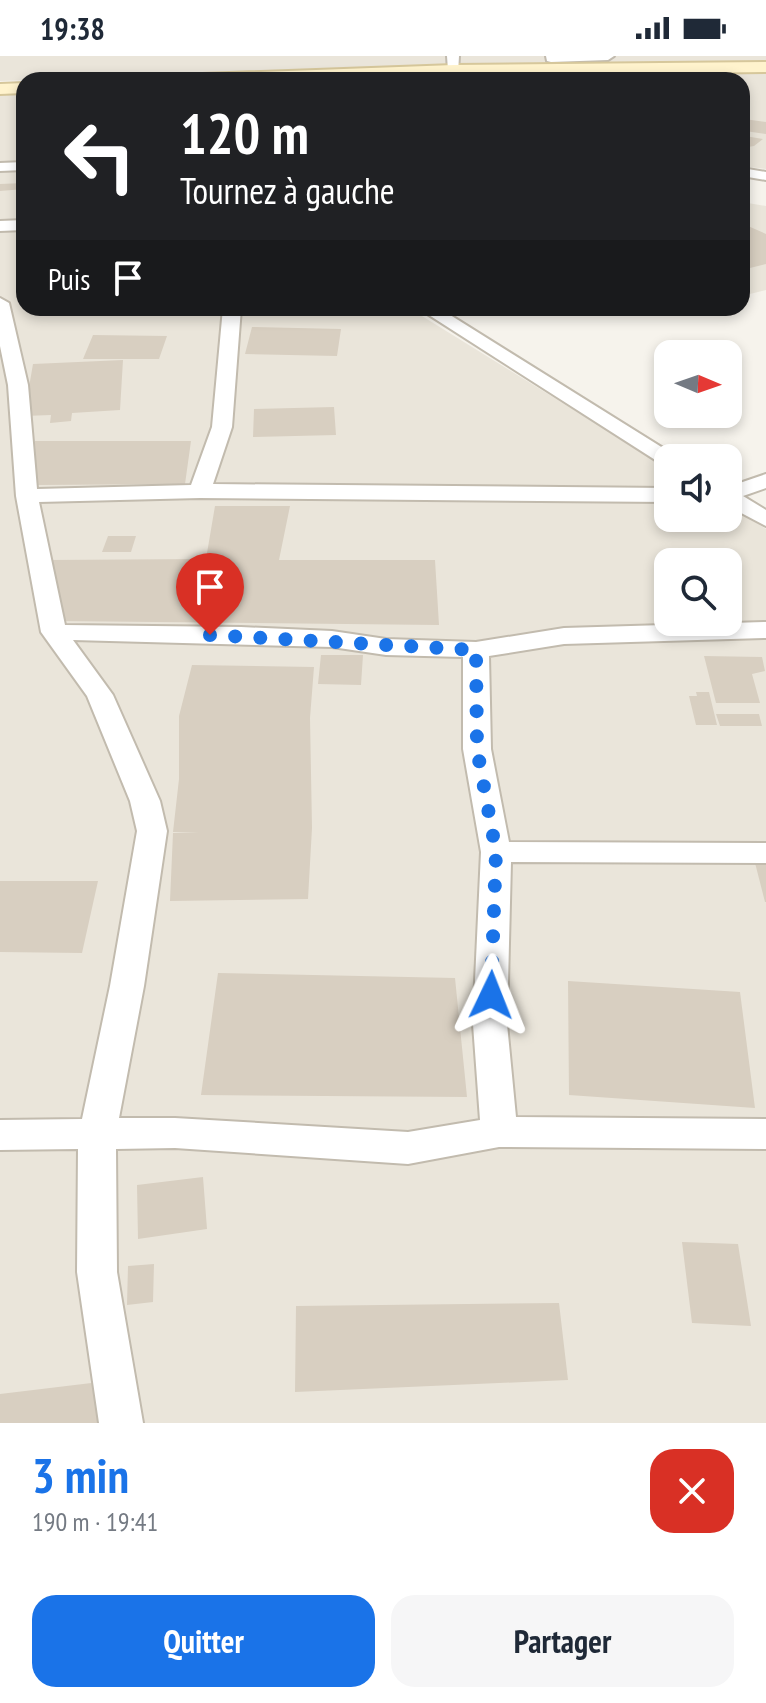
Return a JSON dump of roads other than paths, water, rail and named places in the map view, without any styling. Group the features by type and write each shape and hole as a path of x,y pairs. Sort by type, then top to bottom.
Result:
{"main road":[{"path":"306,72 551,61 766,67"}],"street":[{"path":"551,61 608,56"},
{"path":"4,300 18,385 27,496 54,632 100,695 145,801 152,831 127,986 97,1134 97,1272 121,1423"},
{"path":"200,491 222,427 231,316"},
{"path":"440,316 654,449"},
{"path":"742,490 766,481"},
{"path":"27,496 200,491 654,495"},
{"path":"742,504 766,519"},
{"path":"54,632 241,635 332,639 386,647 476,650 564,636 766,630"},
{"path":"476,650 477,749 496,852 490,1024 499,1132"},
{"path":"496,852 766,853"},
{"path":"0,1135 175,1133 408,1148 499,1132 766,1134"}]}
